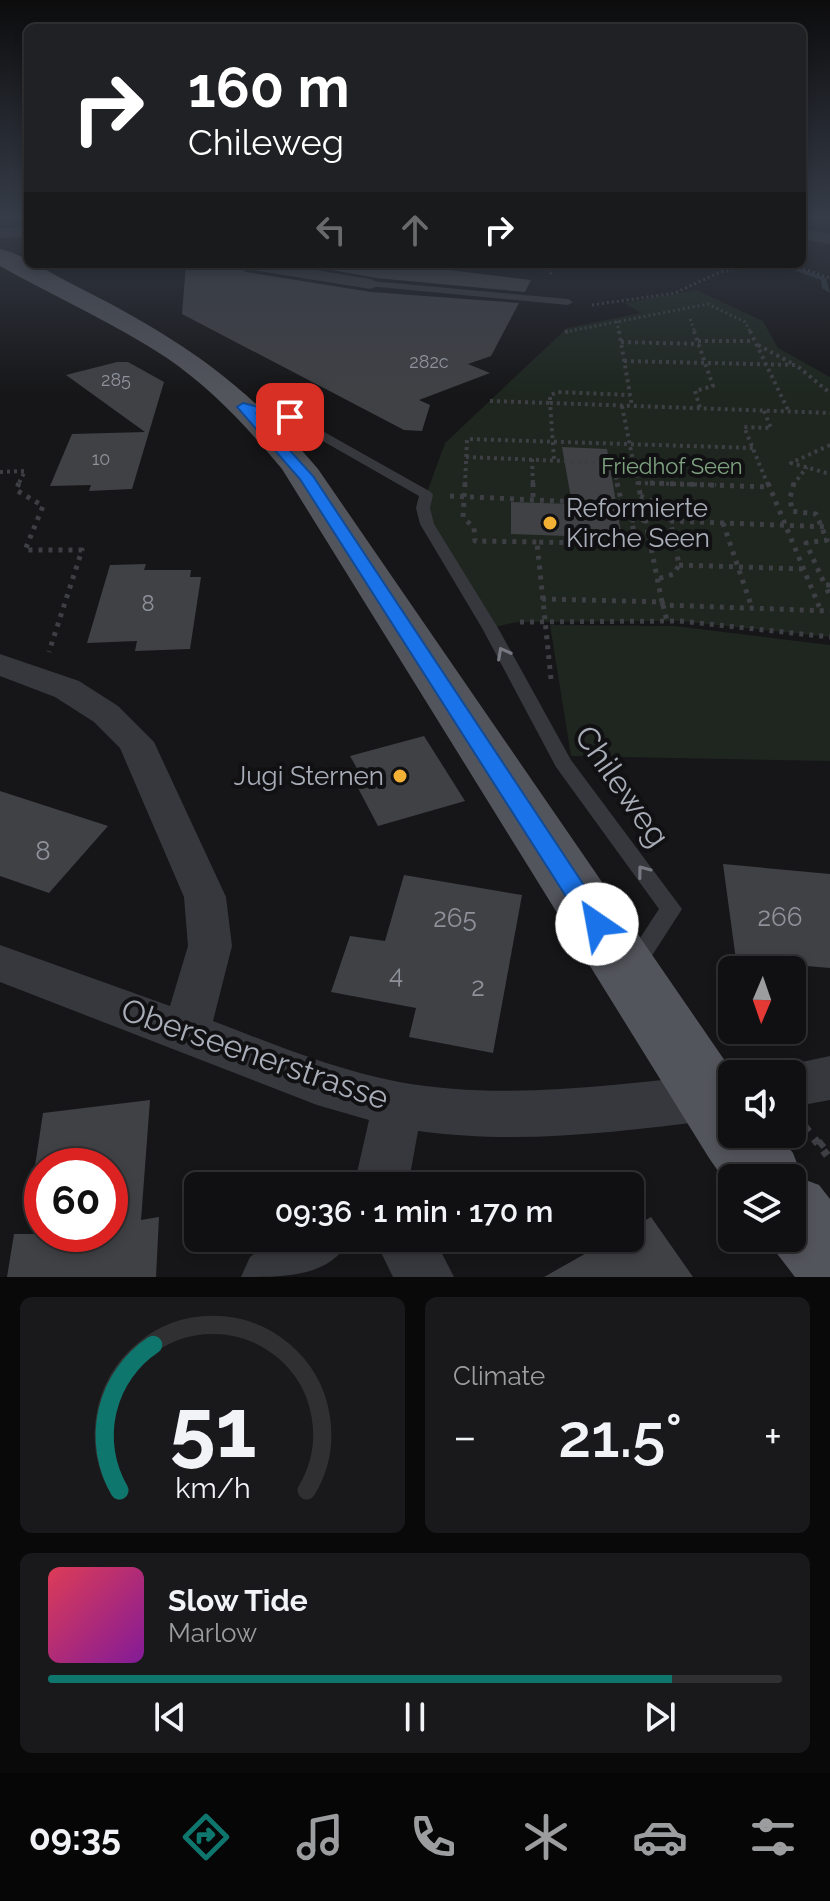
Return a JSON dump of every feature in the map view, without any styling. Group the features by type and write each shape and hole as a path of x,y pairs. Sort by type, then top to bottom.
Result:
{"main road":[{"path":"37,276 123,322 201,370 243,407 306,476 628,972 718,1101"},
{"path":"806,1229 830,1259"}],"street":[{"path":"318,276 371,284"},
{"path":"0,664 67,689 106,714 136,742 205,897 210,946 186,1032"},
{"name":"Oberseenerstrasse","path":"0,963 317,1082 398,1105 470,1114 718,1114"},
{"path":"806,1082 830,1078"},
{"path":"384,1172 398,1105"},
{"path":"270,1277 304,1252"},
{"path":"410,1252 425,1277"}],"lane":[{"path":"371,284 568,302"},
{"path":"243,407 290,417 426,495"},
{"name":"Chileweg","path":"426,495 423,508 427,524 490,628 563,763 671,909 628,972"}],"path":[{"path":"568,302 624,303 675,293 712,276"},
{"path":"565,332 708,304 745,322 789,412"},
{"path":"690,319 713,386 695,391 701,409"},
{"path":"617,321 632,406"},
{"path":"621,342 755,342 796,365 830,393"},
{"path":"624,361 796,365"},
{"path":"554,459 550,395 558,392 630,395"},
{"path":"490,401 830,413"},
{"path":"622,406 667,621"},
{"path":"764,411 771,428 744,427 821,611"},
{"path":"466,457 613,463 622,504 632,520 635,544 475,541 474,528 463,517 465,497 466,457 467,439 753,448"},
{"path":"830,445 791,463 830,474"},
{"path":"532,459 533,498"},
{"path":"807,467 791,485 789,497 792,511 816,514 827,540 806,543 828,585 830,596"},
{"path":"0,472 25,471 16,490 43,506 25,550 82,550 40,679"},
{"path":"638,483 769,487"},
{"path":"426,495 622,504"},
{"path":"640,496 668,508 679,565 674,574 657,579"},
{"path":"632,520 645,520"},
{"path":"670,521 830,527"},
{"path":"723,523 752,608"},
{"path":"537,542 552,684"},
{"path":"679,565 804,569"},
{"path":"542,599 830,611"},
{"path":"490,628 544,622 667,621 830,637"},
{"path":"830,1137 819,1146 830,1159"}],"green space":[{"name":"Friedhof Seen","path":"696,290 763,321 778,348 830,377 830,637 679,621 517,622 490,628 427,524 426,495 445,443 567,328 641,313 624,303"},
{"path":"550,625 675,626 830,645 830,761 571,756"}],"building":[{"path":"185,276 268,276 371,292 519,303 491,356 468,364 490,373 419,400 430,405 422,431 404,430 182,314"},
{"path":"363,276 495,276 531,280 525,292"},
{"path":"128,362 164,382 132,489 89,491 91,485 50,486 72,434 145,432 66,375"},
{"path":"562,447 607,449 622,538 511,534 511,502 572,504"},
{"path":"146,564 144,570 191,570 190,577 201,577 190,649 135,651 137,641 87,643 110,565"},
{"path":"424,736 465,801 378,826 358,788 367,786 350,756"},
{"path":"0,791 108,826 49,893 0,876"},
{"path":"723,864 830,874 830,968 806,966 806,956 735,956"},
{"path":"404,875 522,895 493,1053 409,1037 416,1008 331,992 350,936 385,941"},
{"path":"150,1100 141,1220 159,1217 156,1277 7,1277 14,1234 24,1234 24,1252 128,1252 128,1148 38,1148 43,1113"},
{"path":"651,1217 693,1277 544,1277 588,1252 644,1252 644,1221"}],"waterway":[{"path":"814,276 824,279 824,287 830,291"}],"place":[{"name":"Reformierte Kirche Seen","path":"550,523"},
{"name":"Jugi Sternen","path":"400,776"}],"route":[{"path":"290,417 243,407 306,476 597,924"}]}
